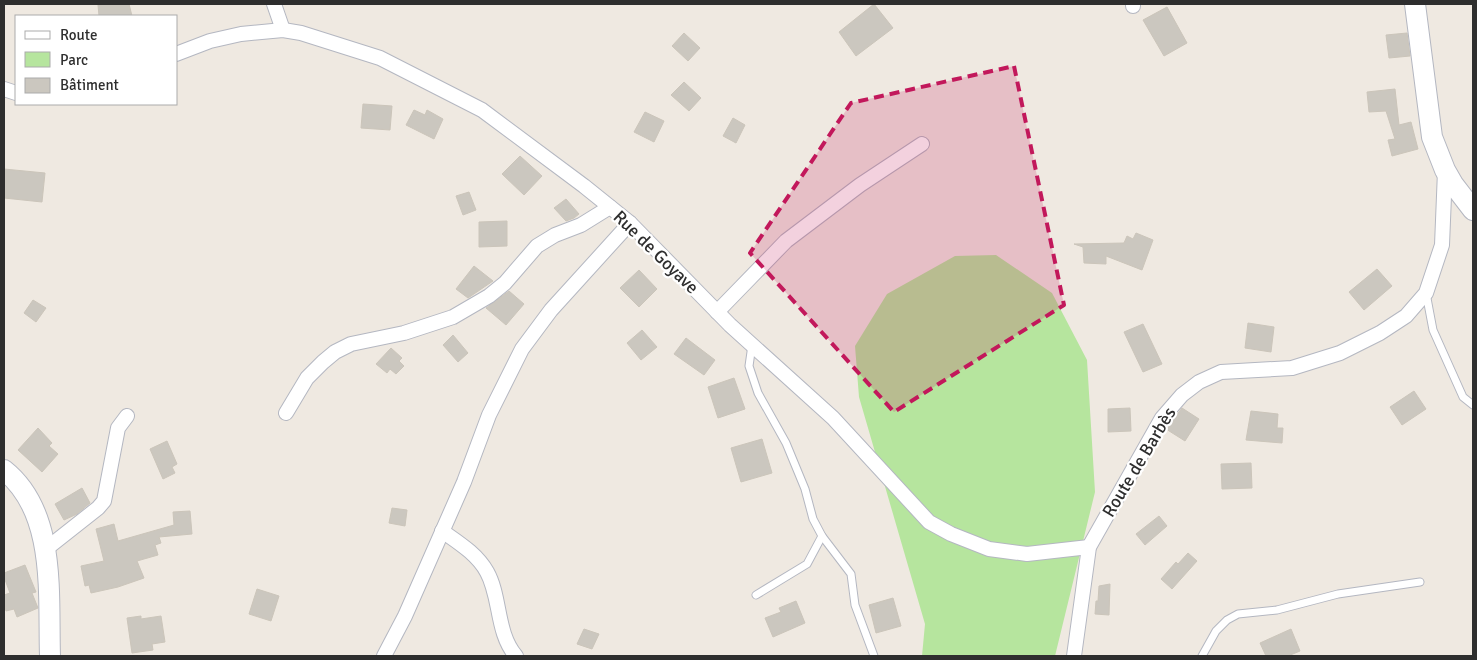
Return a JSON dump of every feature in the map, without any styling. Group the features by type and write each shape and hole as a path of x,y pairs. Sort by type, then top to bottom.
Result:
{"main road":[{"path":"1414,4 1432,137 1445,170 1473,210"},
{"path":"4,470 18,482 34,509 46,549 50,656"}],"street":[{"path":"274,4 282,30"},
{"name":"Rue de Goyave","path":"178,53 218,39 241,34 282,30 301,33 380,58 482,110 630,223 717,312 833,418 929,522 951,534 989,548 1027,554 1089,547"},
{"path":"717,312 786,241 860,185 922,144"},
{"name":"Route de Barbès","path":"1074,656 1089,547 1162,418 1182,395 1198,382 1221,372 1292,368 1340,353 1380,333 1406,316 1426,293 1442,245 1445,170"},
{"path":"286,413 307,378 335,352 351,344 404,333 453,317 489,296 505,283 538,246 555,235 581,225 610,207"},
{"path":"384,656 405,616 464,482 489,415 522,349 551,310 630,223"},
{"path":"46,549 98,508 104,500 118,428 127,416"},
{"path":"442,531 476,556 488,574 505,638 516,656"}],"lane":[{"path":"1426,293 1433,330 1464,397 1473,405"},
{"path":"752,344 749,366 758,394 786,444 805,489 813,519 822,536 851,574 855,606 874,656"},
{"path":"756,595 807,564 822,536"},
{"path":"1202,656 1216,631 1227,620 1238,614 1277,610 1338,594 1420,582"}],"highlighted area":[{"path":"1014,66 1064,305 894,412 750,253 851,103"}],"green space":[{"path":"996,255 1052,293 1087,360 1095,492 1055,656 922,656 925,624 859,397 855,346 887,294 955,256"}],"building":[{"path":"129,4 132,15 99,15 98,5"},
{"path":"874,4 893,28 856,56 839,32"},
{"path":"1167,7 1187,43 1164,56 1143,20"},
{"path":"684,33 700,48 688,61 672,46"},
{"path":"1407,33 1410,56 1389,58 1386,35"},
{"path":"684,82 701,98 689,111 671,95"},
{"path":"1395,89 1399,125 1411,122 1418,149 1392,156 1388,140 1395,139 1386,111 1369,112 1367,92"},
{"path":"363,104 392,106 390,130 361,128"},
{"path":"414,110 425,115 427,110 443,119 434,139 406,125"},
{"path":"645,112 664,121 654,142 634,132"},
{"path":"733,118 745,125 736,143 723,136"},
{"path":"520,156 542,176 524,195 502,174"},
{"path":"4,169 45,173 42,202 4,198"},
{"path":"469,192 476,210 463,215 456,196"},
{"path":"566,199 579,214 566,221 554,208"},
{"path":"507,221 507,246 479,247 479,222"},
{"path":"1136,233 1153,240 1142,270 1106,256 1106,264 1084,263 1083,247 1074,244 1124,243 1127,236 1133,239"},
{"path":"474,266 493,281 468,298 456,289"},
{"path":"1377,269 1392,286 1364,310 1349,292"},
{"path":"639,270 657,289 639,307 620,288"},
{"path":"509,291 524,304 506,325 486,308"},
{"path":"33,300 46,308 36,322 24,313"},
{"path":"1248,323 1274,327 1271,352 1245,348"},
{"path":"1143,324 1162,364 1143,372 1124,332"},
{"path":"642,330 657,347 641,360 627,343"},
{"path":"453,335 468,353 458,362 443,345"},
{"path":"686,338 715,360 704,375 674,354"},
{"path":"391,348 402,358 399,361 404,366 396,374 390,369 387,373 376,364"},
{"path":"734,378 745,409 718,418 708,387"},
{"path":"1414,391 1426,409 1402,425 1390,407"},
{"path":"1130,408 1131,431 1108,432 1108,409"},
{"path":"1182,408 1199,419 1185,441 1166,429"},
{"path":"1251,411 1278,414 1277,428 1283,428 1282,443 1246,440"},
{"path":"38,428 52,443 49,446 58,454 42,472 18,450"},
{"path":"762,439 772,473 741,482 731,448"},
{"path":"167,441 177,464 172,467 175,473 163,479 150,449"},
{"path":"1251,463 1252,488 1222,489 1221,464"},
{"path":"82,488 90,503 77,514 64,520 55,504"},
{"path":"392,508 407,510 405,526 389,523"},
{"path":"190,511 192,534 159,537 161,543 155,545 158,555 137,561 144,578 118,587 91,593 89,585 85,586 81,566 104,561 96,529 114,524 118,541 174,525 173,512"},
{"path":"1159,516 1167,526 1145,545 1136,534"},
{"path":"1188,553 1197,561 1172,589 1161,579 1176,562 1178,564"},
{"path":"25,565 36,592 32,593 38,608 17,617 14,609 6,611 4,595 10,593 4,573"},
{"path":"1110,584 1109,615 1095,614 1099,586"},
{"path":"257,589 279,596 271,621 249,614"},
{"path":"893,598 901,626 876,633 869,605"},
{"path":"796,601 805,623 773,637 765,618 781,612 779,608"},
{"path":"141,616 141,619 161,616 165,642 152,644 153,650 132,653 127,618"},
{"path":"584,629 599,634 592,649 577,644"},
{"path":"1291,629 1300,651 1288,656 1266,656 1260,643"}]}
